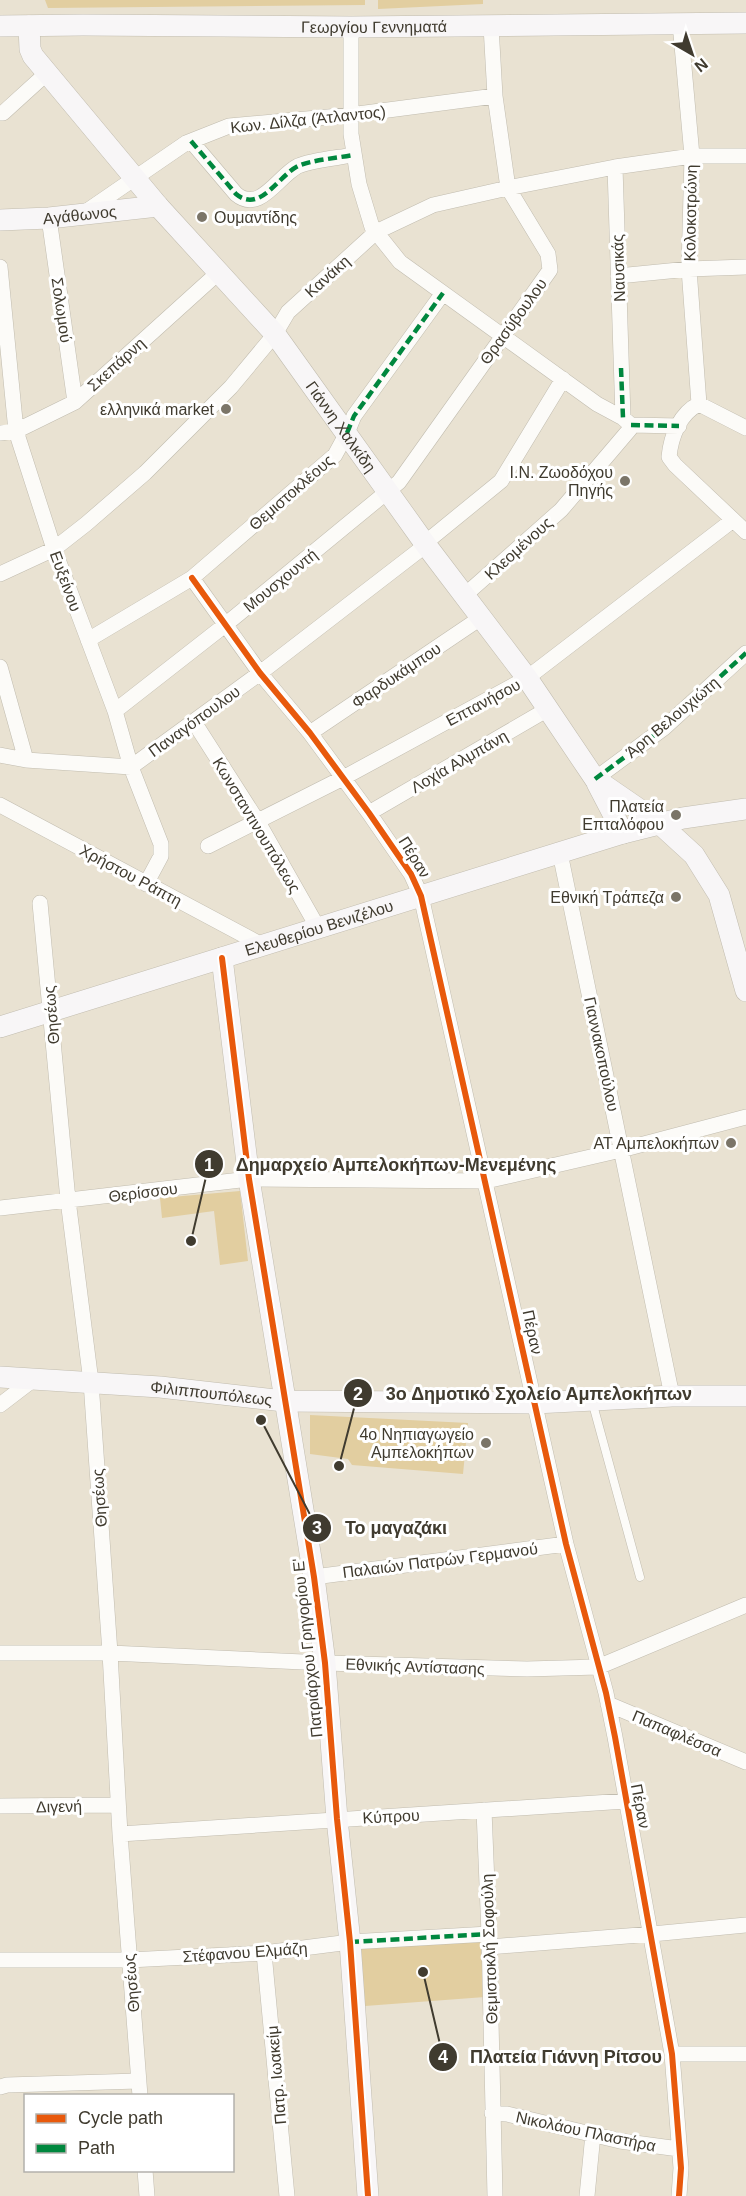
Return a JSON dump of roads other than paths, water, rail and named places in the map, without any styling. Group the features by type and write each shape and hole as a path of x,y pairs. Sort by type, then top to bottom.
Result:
{"street":[{"name":"Κολοκοτρώνη","path":"680,23 692,156 689,269 699,404"},
{"name":"Γεωργίου Γεννηματά","path":"0,26 351,27 746,23"},
{"name":"Γιάννη Χαλκίδη","path":"29,26 30,49 47,73 158,206 275,334 425,544 527,678 596,779 659,823 694,855 717,891 745,984"},
{"name":"Θρασύβουλου","path":"389,492 399,482 547,275 551,265 549,254 508,188 495,96 491,26"},
{"path":"351,27 350,115 353,155 366,211 376,232 400,262 597,404 627,422 679,426"},
{"path":"0,113 3,113 47,73"},
{"name":"Κων. Δίλζα (Άτλαντος)","path":"83,214 190,141 229,126 350,115 495,96"},
{"path":"190,141 236,194 252,201 263,196 298,166 353,155"},
{"name":"Κανάκη","path":"0,574 54,549 116,499 171,448 231,387 275,334 288,312 376,232 433,205 508,188 615,167 692,156 746,156"},
{"name":"Ναυσικάς","path":"615,167 621,368 627,422"},
{"name":"Αγάθωνος","path":"0,220 49,218 158,206"},
{"name":"Σολωμού","path":"49,218 75,402"},
{"name":"Ευξείνου","path":"0,267 16,431 54,549 115,711 131,767 161,848 161,856 146,884"},
{"path":"618,276 689,269 746,267"},
{"name":"Σκεπάρνη","path":"0,433 16,431 75,402 219,272"},
{"name":"Θεμιστοκλέους","path":"88,640 192,578 335,455 354,416 443,293"},
{"name":"Παναγόπουλου","path":"0,755 26,760 131,767 260,673 425,544 502,479 563,379"},
{"path":"746,428 699,404 684,413 670,452 672,461 746,532"},
{"name":"Κλεομένους","path":"465,595 561,510 630,429 627,422"},
{"name":"Μουσχουντή","path":"115,711 389,492"},
{"name":"Επτανήσου","path":"208,846 343,778 527,678 733,520"},
{"name":"Πέραν","path":"192,578 260,673 310,733 369,813 411,874 421,896 566,1544 608,1704 652,1934 672,2054 681,2179 679,2196"},
{"name":"Φαρδυκάμπου","path":"310,733 482,617"},
{"name":"Άρη Βελουχιώτη","path":"596,779 664,728 746,653"},
{"path":"0,667 26,760"},
{"name":"Λοχία Αλμπάνη","path":"369,813 548,709"},
{"name":"Κωνσταντινουπόλεως","path":"194,722 258,822 318,928"},
{"name":"Παναγόπουλου","path":"0,767 26,760"},
{"path":"596,779 623,833"},
{"name":"Χρήστου Ράπτη","path":"0,805 262,945"},
{"name":"Ελευθερίου Βενιζέλου","path":"0,1027 623,833 659,823 746,809"},
{"name":"Γιαννακοπούλου","path":"560,853 672,1396"},
{"name":"Θησέως","path":"40,903 68,1200 91,1382 139,2088"},
{"name":"Πατριάρχου Γρηγορίου Ε'","path":"222,958 249,1179 314,1576 325,1663 337,1819 350,1942 368,2196"},
{"name":"Θερίσσου","path":"0,1208 249,1179 486,1181 746,1118"},
{"name":"Φιλιππουπόλεως","path":"0,1377 160,1387 284,1401 535,1403 672,1396 746,1395"},
{"path":"0,1405 34,1380"},
{"name":"Παλαιών Πατρών Γερμανού","path":"314,1576 566,1544"},
{"name":"Εθνικής Αντίστασης","path":"0,1653 110,1653 527,1669 598,1667 746,1605"},
{"name":"Παπαφλέσσα","path":"608,1704 746,1762"},
{"name":"Κύπρου","path":"120,1834 626,1801"},
{"name":"Διγενή","path":"0,1806 118,1805"},
{"name":"Θεμιστοκλή Σοφούλη","path":"484,1810 495,2196"},
{"name":"Στέφανου Ελμάζη","path":"0,1960 129,1960 264,1953 350,1942 652,1934 746,1925"},
{"name":"Πατρ. Ιωακείμ","path":"264,1953 287,2196"},
{"path":"672,2054 746,2054"},
{"path":"0,2087 7,2085 139,2088"},
{"name":"Νικολάου Πλαστήρα","path":"492,2113 507,2114 620,2140 679,2149"},
{"path":"587,2196 593,2134"},
{"path":"146,2172 147,2196"}],"lane":[{"path":"591,1400 640,1577"}],"place":[{"name":"Ουμαντίδης","path":"202,217"},
{"name":"ελληνικά market","path":"226,409"},
{"name":"Ι.Ν. Ζωοδόχου Πηγής","path":"625,481"},
{"name":"Πλατεία Επταλόφου","path":"676,815"},
{"name":"Εθνική Τράπεζα","path":"676,897"},
{"name":"ΑΤ Αμπελοκήπων","path":"731,1143"},
{"name":"Δημαρχείο Αμπελοκήπων-Μενεμένης","path":"191,1241"},
{"name":"Το μαγαζάκι","path":"261,1420"},
{"name":"4ο Νηπιαγωγείο Αμπελοκήπων","path":"486,1443"},
{"name":"3ο Δημοτικό Σχολείο Αμπελοκήπων","path":"339,1466"},
{"name":"Πλατεία Γιάννη Ρίτσου","path":"423,1972"}]}
